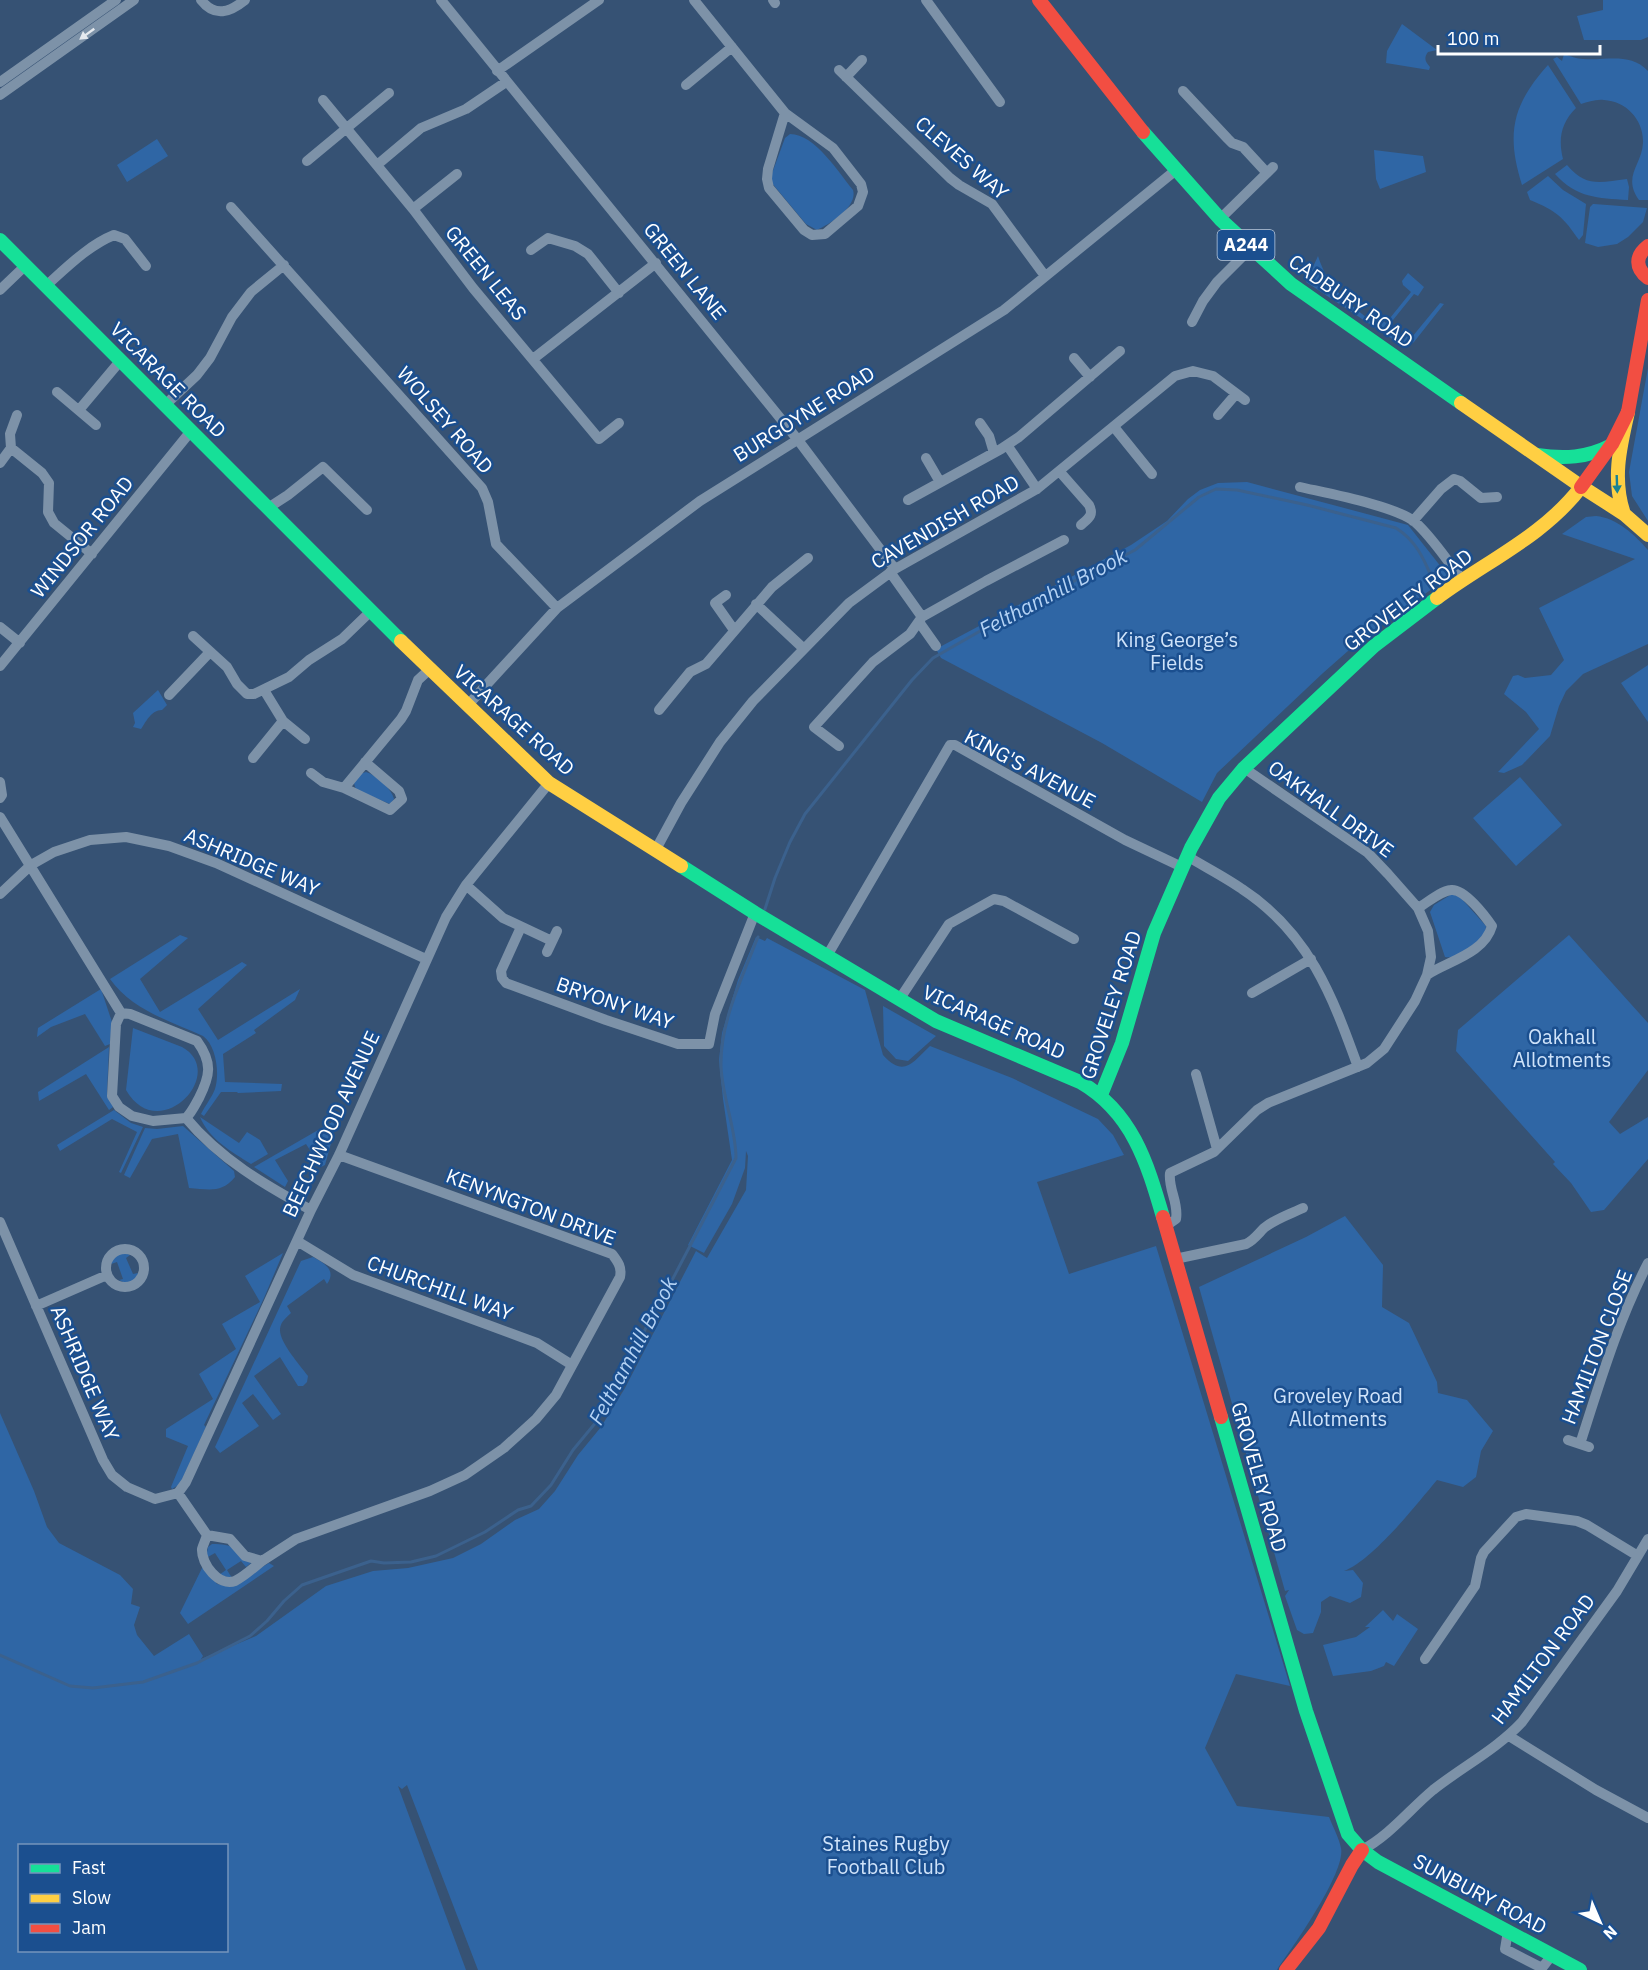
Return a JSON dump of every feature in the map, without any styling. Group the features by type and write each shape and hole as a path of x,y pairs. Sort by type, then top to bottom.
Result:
{"street":[{"path":"0,95 116,0"},
{"path":"0,82 134,0"},
{"path":"201,0 207,7 219,12 232,9 245,0"},
{"name":"GREEN LANE","path":"441,0 798,440 892,570 936,646"},
{"path":"497,71 599,0"},
{"path":"694,0 785,113 833,148 861,184 863,192 858,206 825,234 812,235 804,230 770,188 767,179 785,113"},
{"path":"926,0 1000,102"},
{"name":"CADBURY ROAD","path":"1039,0 1094,72 1176,170 1250,249 1291,284 1582,487"},
{"path":"686,85 732,47"},
{"name":"CLEVES WAY","path":"862,60 842,73 950,178 992,204 1045,276"},
{"path":"377,165 421,128 476,104 506,82"},
{"path":"981,98 991,90"},
{"path":"1183,91 1232,144 1243,147 1270,170 1221,218"},
{"path":"307,161 389,93"},
{"name":"GREEN LEAS","path":"322,100 599,439 619,423"},
{"name":"BURGOYNE ROAD","path":"467,706 557,608 700,501 1004,310 1176,170"},
{"path":"413,209 457,174"},
{"name":"WOLSEY ROAD","path":"231,207 482,488 488,502 496,544 557,608"},
{"path":"47,285 71,263 106,238 114,235 125,240 146,266"},
{"path":"531,250 548,238 575,246 588,254 619,293"},
{"name":"VICARAGE ROAD","path":"0,240 467,706 549,783 755,914 898,1000 936,1021 1080,1082 1101,1095"},
{"path":"1648,246 1639,254 1637,263 1640,272 1648,278"},
{"path":"1192,322 1210,291 1250,249"},
{"path":"533,359 656,263"},
{"path":"0,290 26,264"},
{"path":"165,405 210,358 232,318 251,292 284,265"},
{"path":"1624,514 1617,495 1617,468 1648,300"},
{"path":"908,500 1019,437 1120,351"},
{"path":"1074,358 1090,376"},
{"path":"79,410 121,360"},
{"name":"CAVENDISH ROAD","path":"655,851 681,803 720,742 753,701 849,603 892,570 1037,489 1175,376 1193,371 1213,376 1240,397 1218,415"},
{"path":"57,392 96,425"},
{"name":"GROVELEY ROAD","path":"1362,1850 1348,1834 1343,1823 1306,1711 1167,1226 1145,1158 1120,1116 1101,1095 1118,1058 1147,950 1184,861 1208,813 1226,788 1244,768 1374,646 1462,579 1512,549 1548,523 1582,487 1612,444 1628,412"},
{"path":"0,463 11,448 10,434 17,414"},
{"path":"980,423 989,436 994,453"},
{"path":"1114,427 1152,474"},
{"name":"WINDSOR ROAD","path":"0,666 191,431"},
{"name":"A244","path":"1537,455 1554,458 1582,457 1602,451 1612,444"},
{"path":"1007,445 1037,489"},
{"path":"11,448 42,473 49,483 48,512 54,523 92,554"},
{"path":"926,458 940,482"},
{"path":"268,508 323,467 367,510"},
{"path":"1060,471 1092,511 1091,516 1081,525"},
{"path":"1413,521 1441,489 1454,479 1460,481 1481,498 1497,497"},
{"path":"1300,487 1383,508 1413,521 1462,579"},
{"name":"A244","path":"1582,487 1624,514 1648,535"},
{"path":"838,746 814,727 873,662 910,634 921,620 986,581 1064,540"},
{"path":"659,710 690,672 706,664 772,587 808,558"},
{"path":"726,595 715,603 734,630"},
{"path":"756,604 803,648"},
{"path":"193,636 227,667 237,684 247,694 254,694 289,677 309,660 342,639 371,611"},
{"path":"0,627 20,643"},
{"path":"169,695 210,652"},
{"path":"344,788 406,711 418,680 430,669"},
{"path":"264,690 283,721 305,739"},
{"path":"253,758 283,721"},
{"name":"KING'S AVENUE","path":"827,956 950,745 955,745 1125,840 1184,861"},
{"path":"311,773 323,782 344,788 390,810 402,800 399,791 365,762"},
{"name":"OAKHALL DRIVE","path":"1244,768 1368,853 1418,908 1428,931 1431,957 1425,981"},
{"path":"0,782 2,795 0,798"},
{"name":"BEECHWOOD AVENUE","path":"175,1494 186,1482 311,1210 339,1155 446,917 466,885 549,783"},
{"path":"0,816 121,1013"},
{"name":"ASHRIDGE WAY","path":"0,894 31,865 54,852 90,840 126,837 169,846 216,863 426,959"},
{"path":"1184,861 1244,890 1280,919 1302,945 1328,990 1358,1067"},
{"path":"466,885 503,918 552,941"},
{"path":"1167,1226 1176,1219 1178,1211 1169,1183 1170,1173 1217,1149 1257,1110 1268,1103 1367,1063 1383,1048 1402,1023 1425,981 1442,966 1464,957 1489,936 1492,926 1461,891 1451,890 1418,908"},
{"path":"898,1000 949,924 994,899 1004,901 1074,939"},
{"name":"BRYONY WAY","path":"520,927 501,970 502,978 506,983 678,1044 709,1044 715,1014 755,914"},
{"name":"BRYONY WAY","path":"547,952 557,931"},
{"path":"1252,993 1311,959"},
{"path":"121,1013 130,1014 197,1041 204,1051 208,1064 208,1079 191,1113 186,1118 153,1121 132,1116 119,1107 112,1096 116,1024 121,1013"},
{"path":"1196,1074 1217,1149"},
{"path":"186,1118 202,1137 234,1164 311,1210"},
{"name":"KENYNGTON DRIVE","path":"207,1535 202,1549 204,1560 216,1577 223,1582 233,1582 296,1539 430,1491 465,1475 504,1448 536,1419 556,1395 620,1277 621,1270 612,1254 339,1155"},
{"path":"1175,1259 1246,1244 1256,1239 1264,1228 1303,1208"},
{"name":"ASHRIDGE WAY","path":"0,1222 103,1460 112,1475 127,1487 155,1498 175,1494"},
{"name":"CHURCHILL WAY","path":"297,1241 353,1275 537,1344 572,1365"},
{"name":"HAMILTON CLOSE","path":"1568,1440 1585,1445 1614,1339 1648,1263"},
{"path":"36,1306 107,1275"},
{"path":"175,1494 207,1535 230,1539 245,1556 262,1561"},
{"path":"1425,1659 1432,1638 1475,1586 1484,1552 1516,1517 1526,1514 1576,1521 1587,1525 1638,1556"},
{"name":"HAMILTON ROAD","path":"1362,1850 1382,1838 1434,1790 1509,1736 1522,1722 1617,1591 1648,1539"},
{"path":"1509,1736 1596,1790 1648,1818"},
{"path":"1286,1970 1319,1928 1362,1850"},
{"name":"SUNBURY ROAD","path":"1362,1850 1378,1862 1581,1970"}],"green space":[{"path":"1603,0 1648,0 1648,37 1641,40 1584,40 1577,16 1603,10"},
{"path":"1402,24 1437,50 1426,54 1429,70 1386,63 1387,51"},
{"path":"1564,54 1581,59 1626,59 1641,65 1648,71 1648,200 1639,200 1632,184 1643,143 1643,135 1637,120 1626,108 1612,101 1598,100 1581,104 1553,59 1557,57 1562,61"},
{"path":"1548,65 1576,108 1567,119 1562,132 1563,159 1522,185 1514,150 1516,121 1526,93"},
{"path":"790,134 808,140 817,147 853,190 851,203 847,209 829,224 817,230 806,224 771,182 771,176 785,138"},
{"path":"157,139 168,156 127,182 117,165"},
{"path":"1374,150 1423,156 1426,172 1380,189 1376,179"},
{"path":"1567,165 1581,177 1594,182 1627,179 1628,200 1597,197 1571,188 1555,174"},
{"path":"1548,176 1563,190 1586,204 1583,235 1579,240 1559,216 1530,200 1527,192"},
{"path":"1593,204 1647,208 1643,222 1628,237 1617,244 1598,247 1585,243 1590,207"},
{"path":"1318,256 1334,287 1349,303 1376,325 1381,318 1386,323 1411,292 1402,281 1408,273 1424,287 1418,296 1414,294 1389,325 1403,336 1405,334 1412,337 1440,303 1444,304 1414,342 1406,348 1306,282"},
{"path":"1648,368 1648,521 1632,496 1629,472"},
{"name":"King George’s Fields","path":"1247,482 1408,525 1449,577 1365,636 1323,673 1217,773 1202,802 1102,743 941,658 936,649 1131,545 1167,521 1200,490 1218,483"},
{"path":"1596,516 1618,524 1648,550 1648,644 1583,674 1566,691 1550,736 1522,765 1504,773 1498,772 1539,729 1526,712 1504,694 1513,676 1518,675 1525,678 1551,675 1564,660 1539,608 1635,559 1562,534 1586,517"},
{"path":"1648,665 1648,722 1621,683"},
{"path":"158,690 167,705 152,714 141,729 133,727 135,723 133,713"},
{"path":"366,772 379,779 390,791 394,799 390,804 356,790 354,783 360,774"},
{"path":"1520,777 1562,825 1516,866 1473,818"},
{"path":"1452,894 1460,897 1486,926 1485,935 1461,954 1445,957 1430,912 1434,905"},
{"path":"180,935 188,938 140,979 160,1012 242,962 247,965 198,1009 218,1040 300,989 295,1000 254,1030 256,1033 223,1054 225,1082 282,1084 281,1091 221,1092 204,1116 201,1114 215,1089 217,1075 214,1053 207,1040 203,1036 140,1007 119,990 110,979"},
{"name":"Oakhall Allotments","path":"1569,935 1648,1023 1648,1070 1609,1122 1620,1134 1648,1117 1648,1159 1604,1210 1591,1212 1571,1183 1553,1164 1555,1162 1456,1051 1458,1030"},
{"name":"Staines Rugby Football Club","path":"756,937 765,941 767,938 865,990 883,1055 897,1066 908,1066 930,1046 1012,1078 1098,1119 1113,1135 1124,1155 1037,1182 1069,1274 1156,1246 1290,1686 1236,1674 1205,1748 1237,1806 1329,1817 1341,1848 1340,1859 1327,1891 1277,1970 478,1970 407,1785 402,1789 398,1786 466,1970 0,1970 0,1413 47,1527 59,1543 120,1575 133,1589 131,1604 140,1607 134,1625 137,1635 154,1656 189,1634 203,1656 201,1659 256,1636 326,1586 373,1571 408,1568 453,1558 481,1544 515,1520 539,1509 555,1491 578,1455 601,1427 625,1388 696,1251 707,1258 746,1190 748,1156 746,1151 745,1168 732,1204 704,1253 688,1245 732,1160 719,1060 722,1033 738,980"},
{"path":"101,989 112,1022 110,1044 105,1046 85,1014 51,1027 37,1037 38,1028"},
{"path":"883,1006 936,1036 908,1061 896,1059 884,1046"},
{"path":"133,1028 182,1047 194,1059 198,1073 194,1087 184,1100 171,1108 155,1111 140,1106 126,1090"},
{"path":"109,1047 107,1093 113,1107 109,1110 86,1074 39,1101 38,1092"},
{"path":"114,1110 131,1123 143,1127 121,1173 119,1172 137,1132 112,1119 60,1151 57,1145"},
{"path":"200,1117 239,1143 247,1132 260,1140 268,1154 251,1164 215,1138"},
{"path":"332,1122 336,1125 325,1165 321,1167 306,1144 275,1160 288,1181 285,1187 254,1167"},
{"path":"183,1126 234,1171 235,1177 230,1182 214,1189 189,1188 178,1134 152,1139 130,1178 124,1175 145,1128"},
{"name":"Groveley Road Allotments","path":"1345,1216 1383,1265 1382,1307 1409,1323 1437,1382 1438,1393 1467,1400 1493,1431 1481,1451 1476,1477 1463,1487 1437,1480 1381,1544 1368,1556 1344,1571 1353,1570 1363,1583 1361,1597 1350,1603 1330,1596 1321,1602 1321,1612 1313,1633 1304,1634 1297,1630 1285,1596 1289,1590 1285,1591 1199,1287 1306,1237"},
{"path":"120,1253 130,1255 126,1258 133,1274 138,1273 136,1280 127,1284 119,1280 123,1279 117,1262 111,1264"},
{"path":"283,1253 204,1425 206,1427 180,1484 172,1489 188,1446 166,1437 166,1429 213,1399 199,1374 236,1349 222,1324 260,1302 245,1276"},
{"path":"313,1257 328,1268 330,1279 327,1284 324,1279 287,1306 291,1313 280,1329 286,1347 308,1376 307,1382 303,1386 298,1386 280,1357 254,1376 281,1414 273,1420 253,1394 242,1403 259,1426 220,1453 215,1447 301,1261"},
{"path":"212,1544 234,1548 251,1563 246,1567 241,1561 227,1570 232,1578 219,1575 226,1570 215,1553 206,1558 208,1547"},
{"path":"269,1563 274,1566 188,1624 180,1613 204,1564 217,1584 229,1586"},
{"path":"1383,1610 1393,1621 1397,1614 1418,1629 1394,1666 1386,1662 1384,1666 1371,1671 1333,1676 1323,1645 1356,1637 1370,1627 1365,1627"}],"waterway":[{"name":"Felthamhill Brook","path":"765,909 790,842 805,814 912,680 933,658 1010,614 1135,550 1199,497 1216,489 1237,490 1396,528 1414,544 1432,578"},
{"name":"Felthamhill Brook","path":"0,1655 70,1686 93,1688 143,1682 197,1663 250,1636 302,1585 371,1561 411,1562 436,1556 485,1532 518,1510 531,1506 551,1485 573,1450 597,1421 630,1363 654,1310 669,1286 736,1158 734,1135 722,1078 722,1050 733,1000 758,937"}],"traffic: fast":[{"path":"1143,132 1221,220 1291,284 1461,403"},
{"path":"0,240 401,641"},
{"path":"1537,455 1575,456 1594,453 1612,445"},
{"path":"1101,1095 1122,1043 1154,933 1191,848 1219,798 1244,768 1374,646 1437,598"},
{"path":"681,866 936,1021 1080,1082 1098,1094 1113,1108 1135,1140 1151,1177 1163,1217"},
{"path":"1221,1417 1306,1711 1348,1834 1362,1850 1378,1862 1580,1970"}],"traffic: slow":[{"path":"1461,403 1624,514 1648,535"},
{"path":"1624,514 1618,488 1618,463 1628,412"},
{"path":"1437,598 1532,534 1550,520 1581,487"},
{"path":"401,641 549,783 681,866"}],"traffic: jam":[{"path":"1039,0 1143,132"},
{"path":"1648,246 1638,262 1648,278"},
{"path":"1581,487 1612,444 1628,412 1648,300"},
{"path":"1163,1217 1221,1417"},
{"path":"1286,1970 1319,1928 1362,1850"}]}
